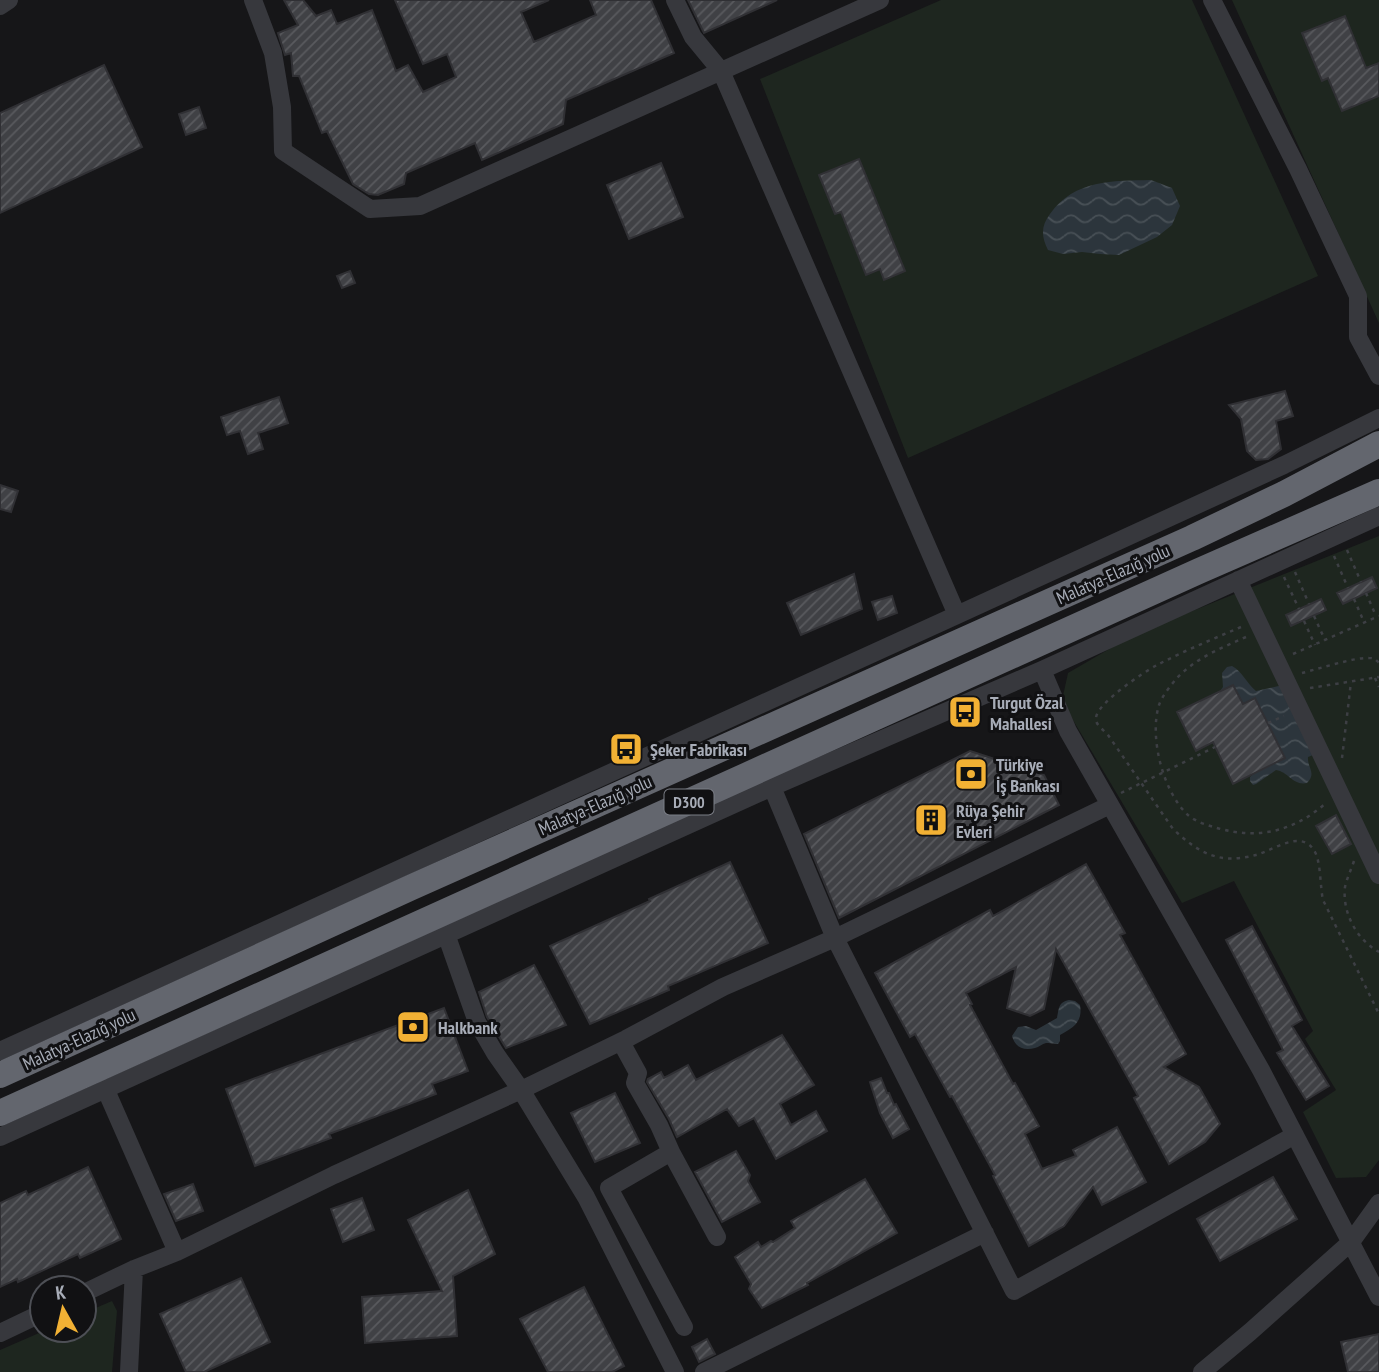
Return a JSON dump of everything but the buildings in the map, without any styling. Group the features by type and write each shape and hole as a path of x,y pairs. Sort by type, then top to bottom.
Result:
{"highway":[{"name":"Malatya-Elazığ yolu","path":"0,1075 412,887 1192,538 1379,444"},
{"name":"Malatya-Elazığ yolu","path":"0,1113 1379,492"}],"street":[{"path":"0,6 9,0"},
{"path":"253,0 273,53 282,107 283,151 370,209 420,206 880,0"},
{"path":"675,0 693,37 721,71 957,615"},
{"path":"1212,0 1298,169 1358,296 1358,337 1379,376"},
{"path":"0,1051 1284,465 1379,418"},
{"path":"0,1137 772,787 1042,670 1379,516"},
{"path":"1238,580 1379,875"},
{"path":"1042,670 1068,731 1261,1070 1379,1297"},
{"path":"772,787 835,938 1014,1291 1295,1135"},
{"path":"98,1286 177,1252 334,1175 521,1090 621,1042 723,987 835,938 1109,802"},
{"path":"446,934 477,1021 586,1197 675,1372"},
{"path":"621,1042 638,1073 635,1083 717,1237"},
{"path":"105,1088 177,1252"},
{"path":"671,1152 609,1188 684,1327"},
{"path":"1205,1371 1351,1242 1379,1203"},
{"path":"704,1372 985,1233"},
{"path":"129,1372 134,1269"},
{"path":"0,1333 28,1320"}],"path":[{"path":"1334,537 1361,582"},
{"path":"1334,537 1348,588"},
{"path":"1283,560 1309,604"},
{"path":"1283,560 1299,609"},
{"path":"1284,676 1315,645 1378,617 1366,593"},
{"path":"1353,599 1364,623"},
{"path":"1314,616 1325,640"},
{"path":"1304,621 1315,645"},
{"path":"1260,625 1198,661 1177,679 1160,704 1157,750 1163,773 1179,804 1190,816 1207,825 1248,834 1285,828 1300,822 1324,804 1338,790 1350,682"},
{"path":"1260,625 1157,666 1128,684 1105,703 1098,711 1098,725 1108,735 1172,829 1199,850 1219,858 1240,859 1259,855 1288,842 1302,842 1311,846 1317,854 1324,900 1379,1014"},
{"path":"1284,676 1359,659 1374,659 1379,663"},
{"path":"1284,676 1350,682 1377,678 1379,687"},
{"path":"1109,802 1216,747"},
{"path":"1364,843 1345,887 1345,900 1353,927 1370,947 1379,952"}],"shaded area":[{"path":"941,0 1192,0 1318,276 908,458 760,79"},
{"path":"1232,0 1379,0 1379,323"},
{"path":"1379,536 1379,1160 1366,1177 1336,1178 1303,1112 1336,1090 1305,1039 1313,1031 1234,881 1182,903 1070,715 1063,696 1068,673 1135,634"},
{"path":"112,1301 117,1311 112,1372 0,1372 0,1350 28,1338 28,1344 98,1344 98,1307"}],"water":[{"path":"1151,180 1172,188 1180,206 1172,225 1157,237 1119,255 1082,252 1063,254 1048,250 1043,236 1045,223 1050,214 1071,194 1096,184"},
{"path":"1232,666 1256,691 1283,685 1313,755 1308,757 1311,776 1307,783 1298,783 1276,770 1256,784 1253,785 1250,781 1253,774 1285,758 1255,698 1243,704 1233,685 1220,691 1223,687 1222,673"},
{"path":"1069,1000 1080,1005 1080,1016 1073,1027 1060,1035 1058,1044 1046,1043 1027,1049 1015,1043 1012,1036 1018,1027 1026,1026 1036,1030 1057,1018 1061,1004"}],"place":[{"name":"Turgut Özal Mahallesi","path":"965,712"},
{"name":"Şeker Fabrikası","path":"626,749"},
{"name":"Türkiye İş Bankası","path":"971,774"},
{"name":"Rüya Şehir Evleri","path":"931,820"},
{"name":"Halkbank","path":"413,1027"}]}
